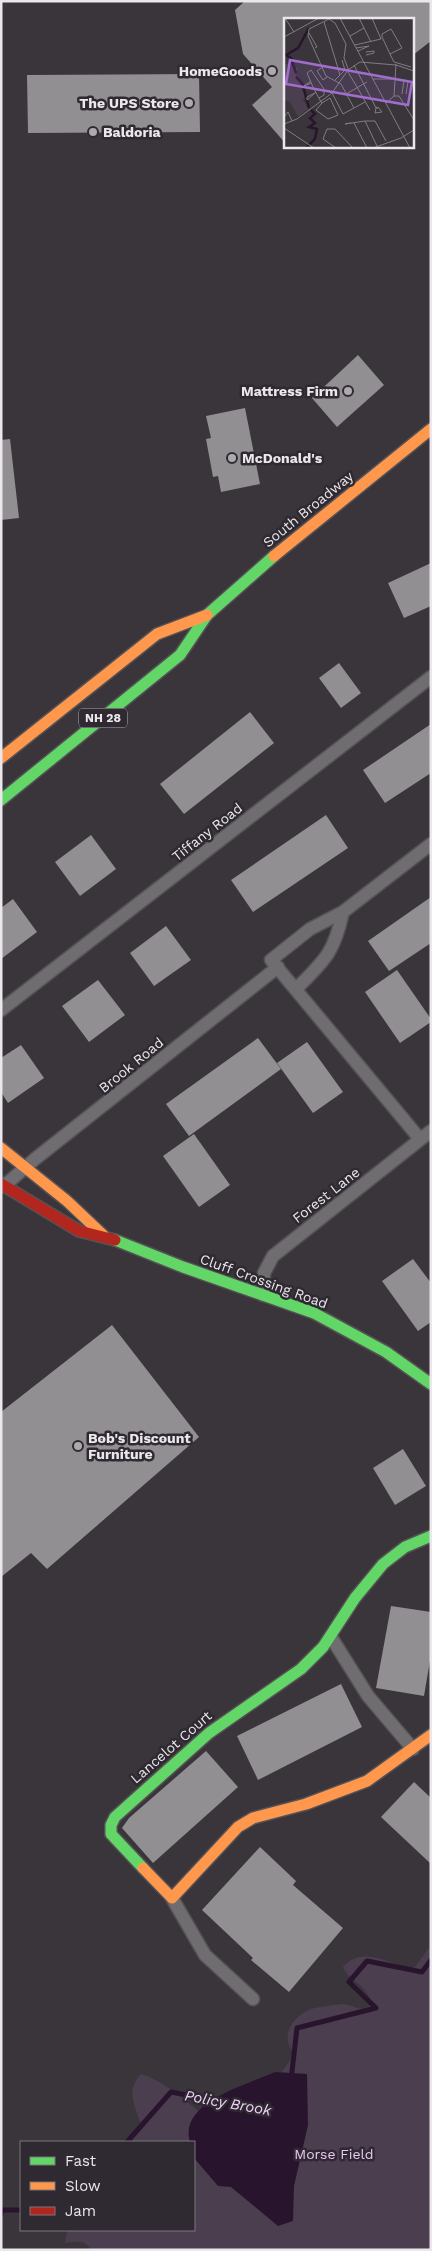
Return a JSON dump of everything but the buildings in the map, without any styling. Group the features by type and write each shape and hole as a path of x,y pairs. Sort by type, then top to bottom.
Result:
{"street":[{"name":"South Broadway","path":"1,800 180,655 207,615 246,579 431,429"},
{"name":"South Broadway","path":"1,758 157,634 207,615"},
{"name":"Tiffany Road","path":"1,1010 431,677"},
{"name":"Brook Road","path":"3,1185 274,963 310,929 343,912 431,844"},
{"path":"296,989 332,949 343,912"},
{"path":"274,963 420,1139"},
{"name":"Forest Lane","path":"263,1295 264,1273 273,1256 431,1131"},
{"name":"Cluff Crossing Road","path":"1,1148 88,1220 104,1236"},
{"name":"Cluff Crossing Road","path":"3,1185 79,1231 104,1236 183,1268 314,1313 354,1333 401,1362 431,1384"},
{"name":"Lancelot Court","path":"253,1999 205,1955 172,1898 111,1834 110,1825 115,1817 207,1733 310,1661 331,1637 348,1608 388,1559 412,1542 431,1536"},
{"path":"331,1637 368,1696 413,1750"},
{"path":"172,1898 238,1827 252,1818 306,1804 367,1781 413,1750 431,1735"}],"green space":[{"name":"Morse Field","path":"431,1945 431,2250 91,2250 83,2243 65,2243 67,2231 195,2231 195,2141 132,2141 141,2125 132,2092 136,2080 141,2074 165,2086 201,2113 281,2073 292,2055 288,2041 289,2030 295,2020 304,2012 318,2007 342,2004 362,2009 368,2007 371,2003 366,1991 346,1973 343,1967 350,1961 358,1957 367,1957 384,1960 409,1970 415,1967"}],"water":[{"path":"275,2072 307,2074 308,2125 294,2186 293,2221 278,2226 231,2187 218,2186 195,2159 195,2141 190,2141 189,2128 194,2116 204,2106 233,2089"}],"waterway":[{"name":"Policy Brook","path":"291,2080 297,2028 376,2008 349,1982 367,1961 422,1972 431,1960"},
{"name":"Policy Brook","path":"128,2141 171,2092 218,2101"},
{"name":"Policy Brook","path":"1,2214 2,2210 20,2210"}],"traffic: fast":[{"path":"1,800 180,655 207,615 274,556"},
{"path":"115,1240 183,1267 314,1313 386,1352 431,1384"},
{"path":"143,1868 111,1834 111,1825 115,1817 209,1733 301,1669 323,1647 355,1598 383,1564 405,1547 431,1536"}],"traffic: slow":[{"path":"274,556 431,429"},
{"path":"1,758 157,634 207,615"},
{"path":"1,1148 67,1201 104,1236"},
{"path":"143,1868 172,1898 238,1827 253,1818 306,1804 367,1781 431,1735"}],"traffic: jam":[{"path":"1,1184 79,1231 115,1240"}],"place":[{"name":"HomeGoods","path":"272,71"},
{"name":"The UPS Store","path":"189,103"},
{"name":"Baldoria","path":"93,132"},
{"name":"Mattress Firm","path":"348,391"},
{"name":"McDonald's","path":"232,458"},
{"name":"Bob's Discount Furniture","path":"78,1446"}]}
